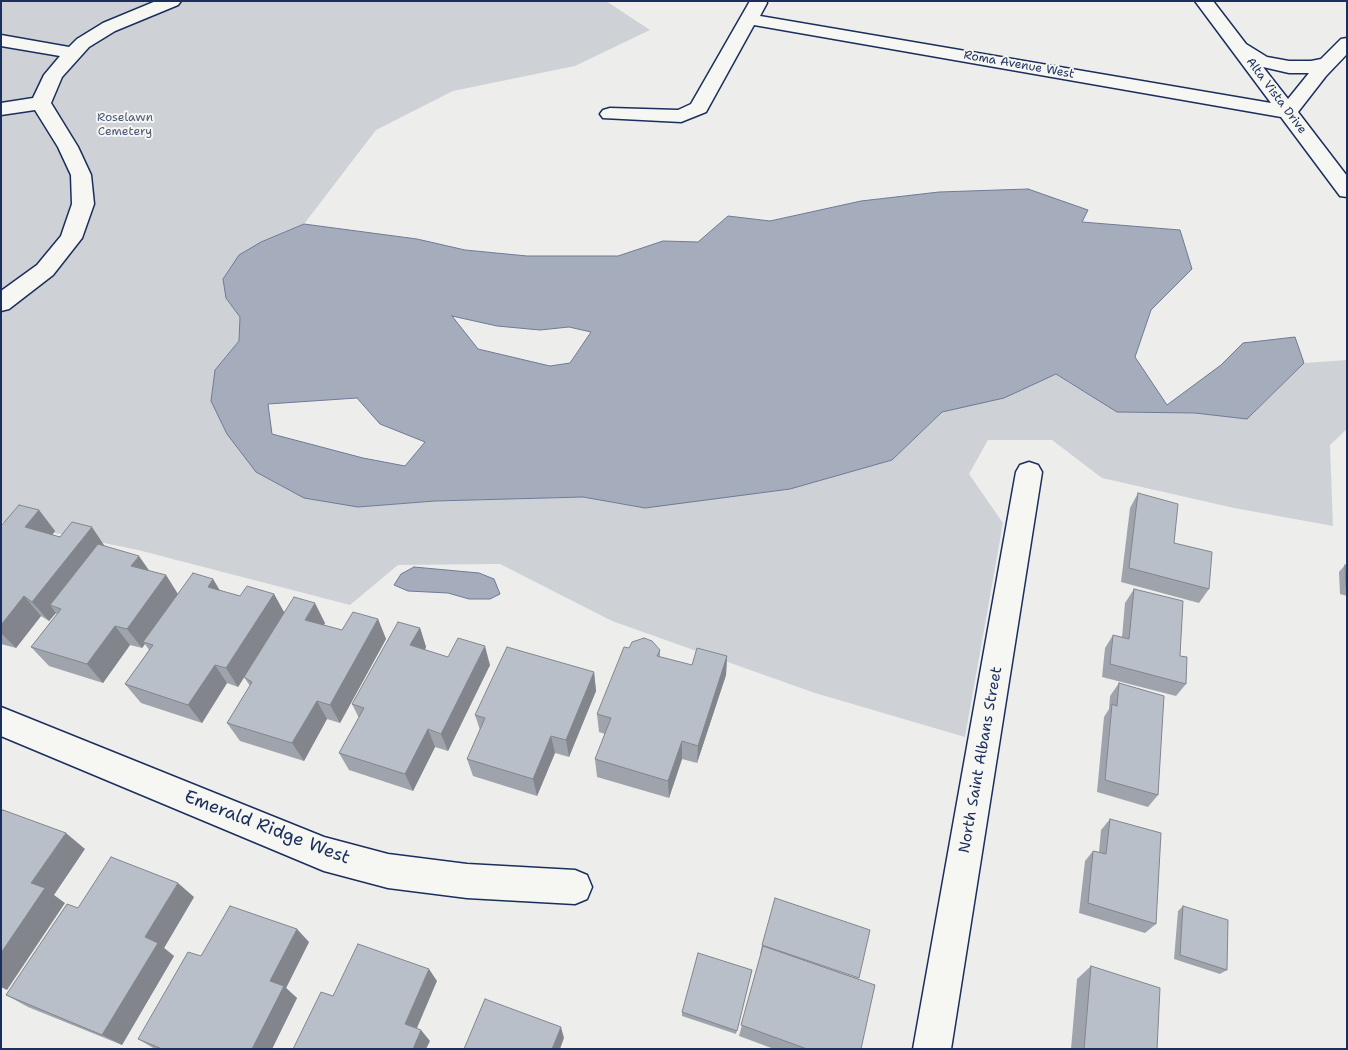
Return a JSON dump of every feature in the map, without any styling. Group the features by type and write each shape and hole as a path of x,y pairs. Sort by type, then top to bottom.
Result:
{"street":[{"path":"40,103 53,75 83,43 144,5 172,1"},
{"path":"610,114 680,116 699,108 758,1"},
{"name":"Alta Vista Drive","path":"1204,1 1347,191"},
{"name":"Roma Avenue West","path":"749,19 1288,112"},
{"path":"1,40 72,53"},
{"path":"1236,43 1261,60 1289,67 1311,67 1328,63"},
{"path":"1288,112 1347,43"},
{"path":"1,109 40,103"},
{"path":"1,302 45,270 71,238 83,204 81,175 68,147 40,103"},
{"name":"North Saint Albans Street","path":"932,1049 1029,472"},
{"name":"Emerald Ridge West","path":"1,721 324,854 388,871 467,881 575,888"}],"green space":[{"name":"Roselawn Cemetery","path":"1,1 606,1 650,30 575,66 453,91 376,130 304,224 261,242 226,298 240,317 239,341 215,370 211,401 358,507 435,501 583,497 645,508 892,460 942,412 1056,374 1118,412 1195,413 1247,419 1304,363 1347,360 1347,429 1330,445 1333,526 1234,508 1102,478 1052,440 988,440 969,474 1003,523 965,737 815,693 612,621 500,564 398,565 350,605 138,550 1,522"}],"water":[{"path":"1028,189 1088,210 1082,222 1180,230 1192,269 1151,310 1135,357 1167,405 1221,365 1243,343 1295,337 1304,363 1247,419 1195,413 1117,412 1056,374 1004,398 942,412 892,460 790,489 645,508 583,497 435,501 358,507 304,498 256,472 227,434 211,401 215,370 239,341 240,317 226,298 223,279 239,255 261,242 304,224 417,239 465,250 527,256 618,256 663,241 698,242 728,216 770,221 861,201 939,192","holes":["452,316 497,326 540,330 569,327 591,332 570,363 550,366 478,349","357,398 380,424 425,442 405,466 363,458 272,434 268,404"]},
{"path":"414,567 479,573 494,579 500,594 490,599 469,599 448,593 408,591 394,585 401,574"}],"building":[{"path":"1138,493 1178,504 1174,543 1212,552 1209,589 1129,568"},
{"path":"19,505 39,510 25,527 60,537 72,522 92,527 32,602 24,596 1,625 1,526"},
{"path":"98,544 139,556 131,566 166,575 127,629 115,626 87,664 31,647 61,609 50,605"},
{"path":"1345,565 1347,566 1347,587 1346,587"},
{"path":"193,573 213,579 208,587 240,596 247,586 274,594 226,668 215,665 188,705 125,684 153,645 143,642"},
{"path":"1134,589 1183,601 1180,656 1187,657 1186,684 1110,664 1113,635 1129,639"},
{"path":"294,597 315,603 305,620 342,630 353,612 378,619 330,705 317,701 292,743 227,723 252,682 244,677"},
{"path":"398,622 420,628 410,645 448,657 458,638 485,646 441,734 428,729 405,774 339,753 364,708 352,704"},
{"path":"644,638 652,641 660,650 657,656 692,665 697,648 727,656 698,746 682,741 668,781 595,759 611,718 597,714 624,647 629,648 632,642"},
{"path":"507,647 594,672 566,740 551,736 533,779 467,759 485,718 475,715"},
{"path":"1119,683 1164,696 1158,795 1105,780 1112,704 1117,706"},
{"path":"3,810 66,833 31,883 45,888 1,953 1,812"},
{"path":"1110,819 1161,833 1156,924 1088,903 1093,851 1106,854"},
{"path":"111,857 178,883 145,937 158,943 102,1035 6,995 67,904 78,908"},
{"path":"775,898 870,930 859,978 762,945"},
{"path":"230,906 297,929 270,981 284,986 252,1049 162,1049 138,1039 188,952 201,956"},
{"path":"1183,906 1228,920 1227,970 1180,955"},
{"path":"358,944 429,969 405,1024 421,1030 413,1049 293,1049 321,992 333,996"},
{"path":"763,946 875,985 861,1049 807,1049 741,1025"},
{"path":"698,953 752,970 737,1031 682,1012"},
{"path":"1091,966 1160,988 1157,1049 1084,1049"},
{"path":"485,999 561,1027 552,1049 464,1049"}]}
